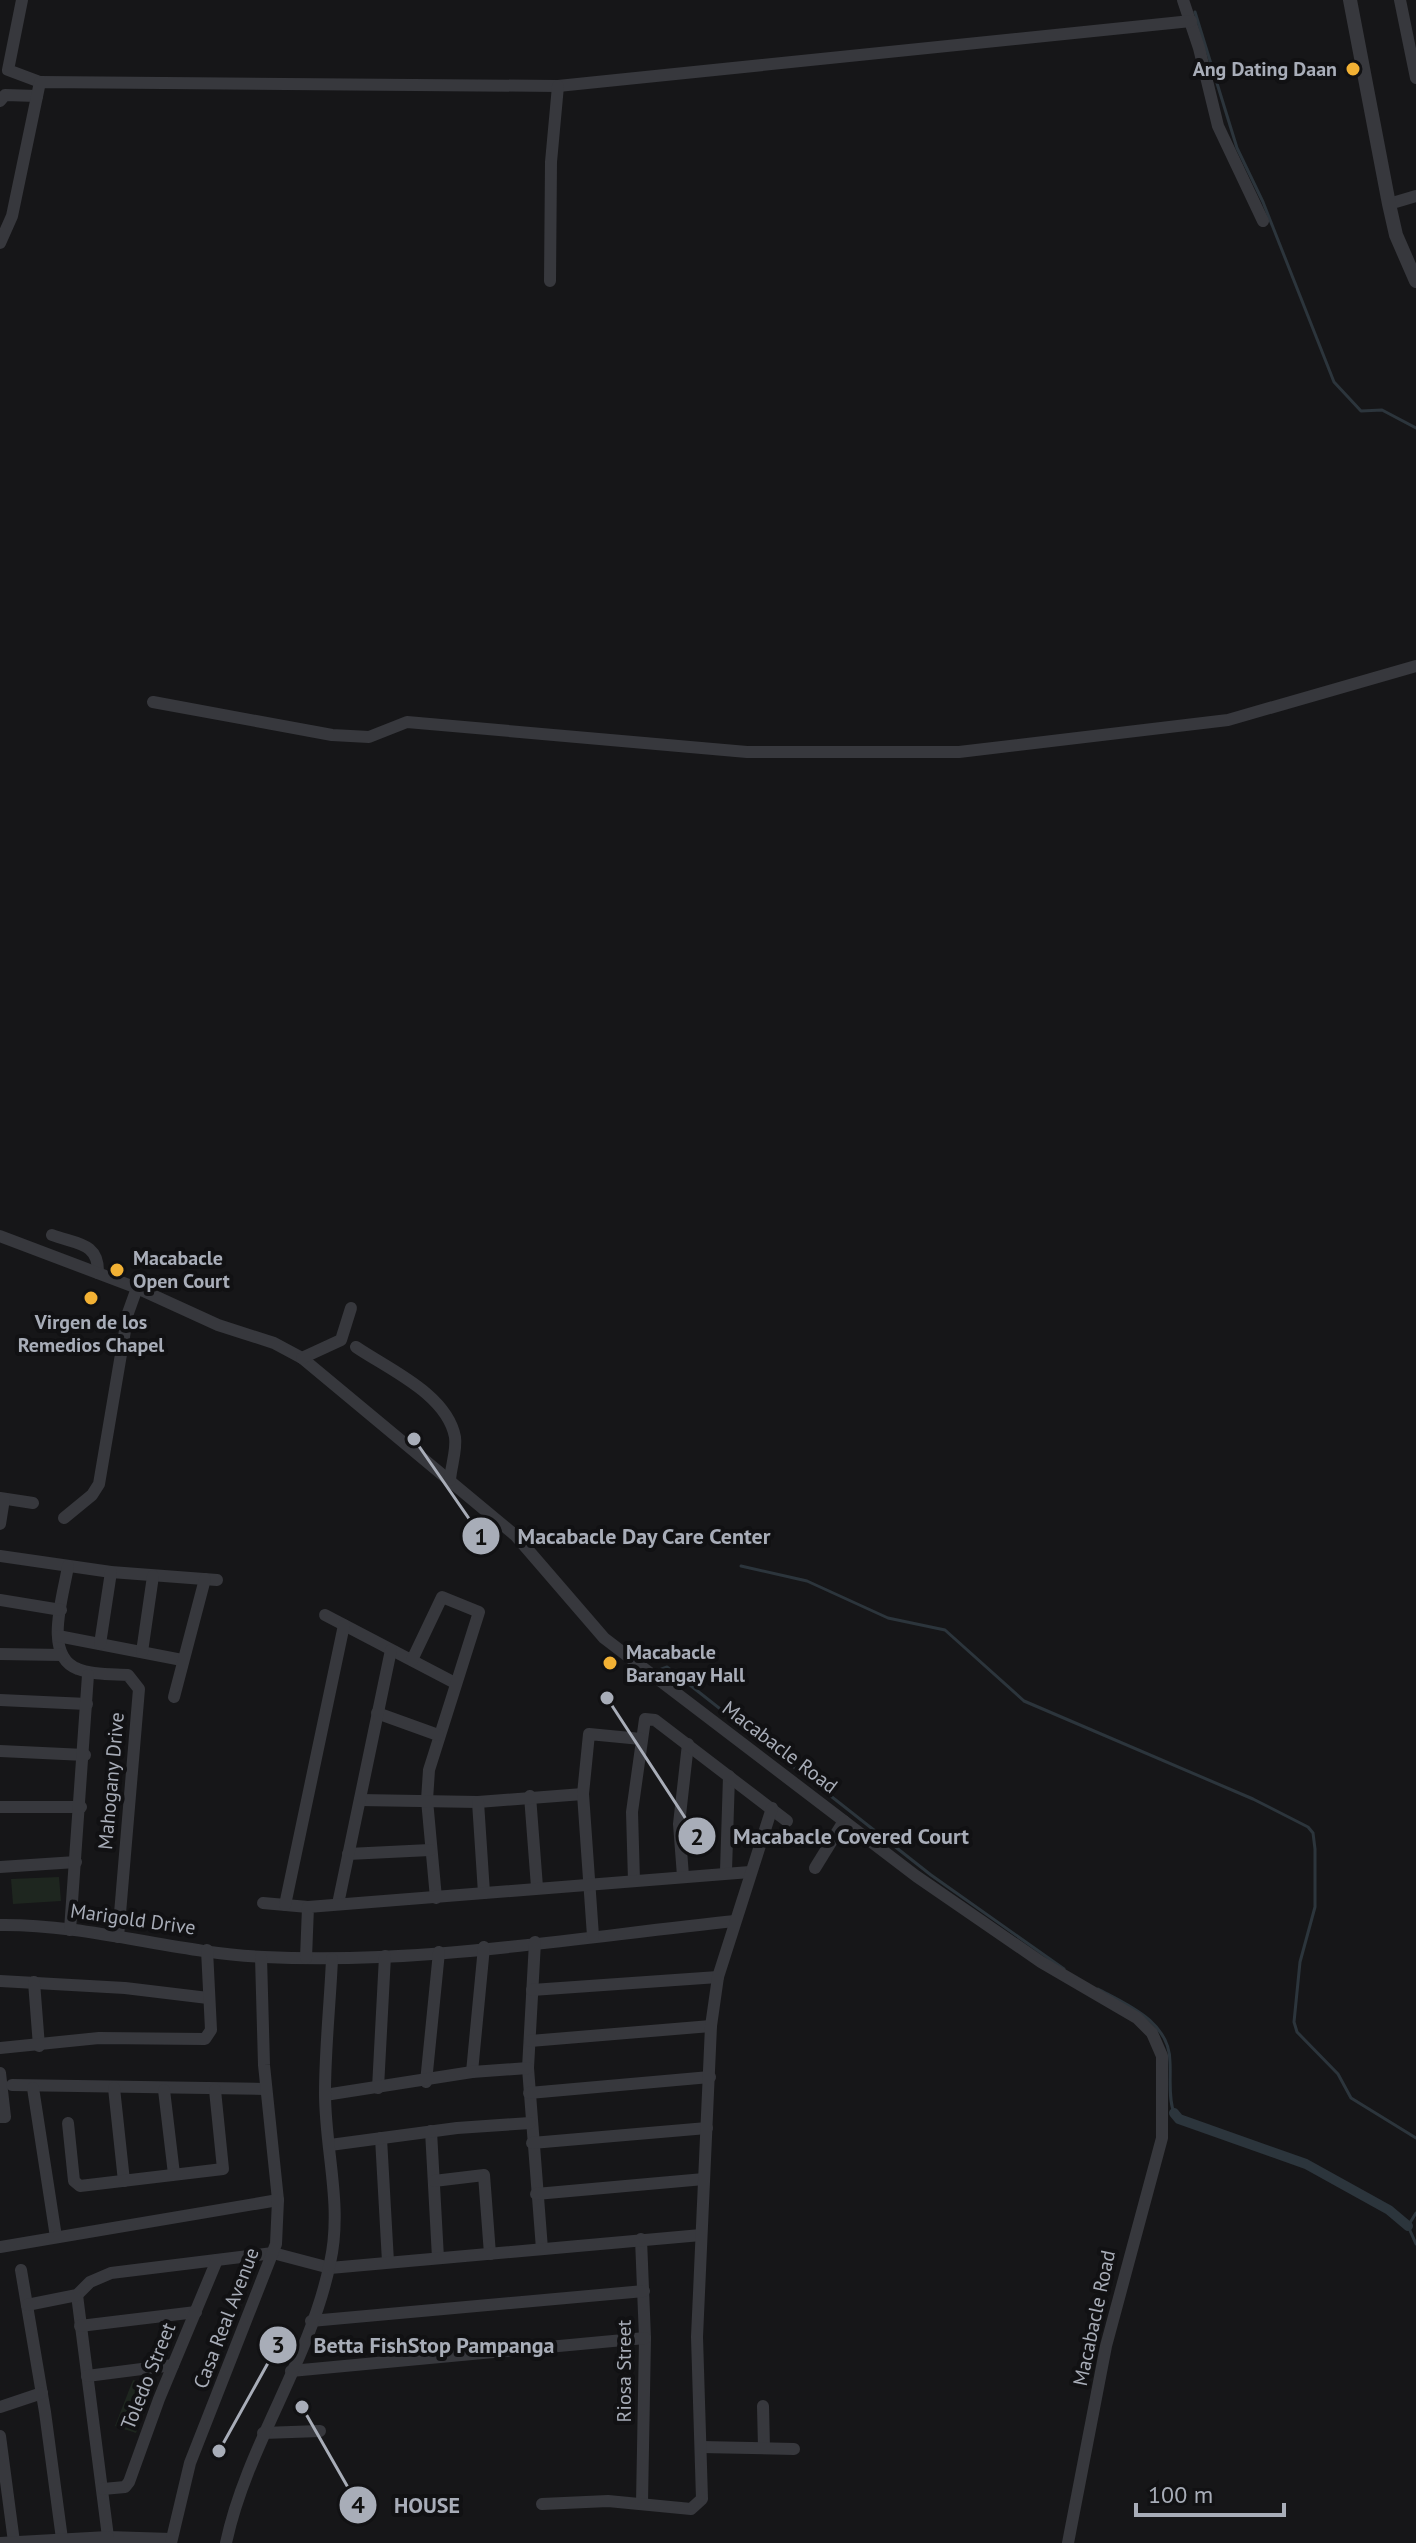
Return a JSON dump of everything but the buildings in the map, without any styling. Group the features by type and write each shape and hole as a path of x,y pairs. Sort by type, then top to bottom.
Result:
{"street":[{"path":"22,0 8,70 40,82 558,86 1191,21"},
{"path":"1183,0 1218,126 1263,221"},
{"path":"1350,0 1396,235 1416,281"},
{"path":"1400,0 1410,18 1416,78"},
{"path":"3,236 40,82"},
{"path":"550,281 551,162 558,86"},
{"path":"0,101 5,95 37,96"},
{"path":"1389,204 1416,196"},
{"path":"153,702 332,735 369,737 407,722 747,752 892,755 959,752 1228,720 1416,666"},
{"path":"52,1235 92,1250 98,1259 98,1273"},
{"name":"Macabacle Road","path":"0,1236 137,1288 218,1325 274,1343 302,1358 516,1536 604,1638 844,1821 1041,1962 1137,2018 1152,2033 1162,2056 1162,2138 1109,2332 1068,2543"},
{"path":"64,1518 92,1495 99,1484 128,1313 137,1288"},
{"path":"302,1358 341,1340 351,1308"},
{"path":"356,1347 438,1404 451,1423 456,1440 450,1480"},
{"path":"0,1524 2,1498 33,1503"},
{"path":"0,1556 111,1572 211,1580 182,1660 174,1697"},
{"path":"0,1654 62,1655 58,1636 68,1566"},
{"path":"100,1644 111,1572"},
{"path":"142,1652 153,1576"},
{"path":"412,1660 442,1597 479,1612 429,1770 427,1800 436,1898"},
{"path":"0,1600 61,1610"},
{"path":"325,1615 455,1683"},
{"path":"285,1905 344,1625"},
{"path":"58,1636 182,1660"},
{"path":"338,1904 391,1650"},
{"name":"Mahogany Drive","path":"62,1655 77,1669 128,1675 139,1689 118,1937"},
{"name":"Mahogany Drive","path":"70,1930 85,1755 88,1675"},
{"path":"0,1700 87,1704"},
{"path":"377,1713 438,1735"},
{"path":"634,1881 632,1812 645,1719 650,1718 688,1744 787,1821"},
{"path":"593,1936 583,1794 589,1734 641,1739"},
{"path":"683,1876 679,1824 688,1744"},
{"path":"0,1751 85,1755"},
{"path":"726,1871 729,1776"},
{"path":"360,1800 478,1802 583,1794"},
{"path":"530,1796 537,1887"},
{"path":"478,1802 484,1893"},
{"path":"0,1807 81,1807"},
{"path":"542,2504 608,2501 695,2507 702,2499 697,2337 711,2026 718,1977 772,1808"},
{"path":"815,1868 844,1821"},
{"path":"348,1854 430,1850"},
{"path":"0,1867 76,1862"},
{"path":"263,1903 308,1907 537,1887 588,1887 726,1871 750,1872"},
{"path":"306,1958 308,1907"},
{"name":"Marigold Drive","path":"0,1925 70,1930 261,1957 332,1959 439,1952 735,1921"},
{"path":"535,1942 528,2068 542,2249"},
{"path":"472,2072 484,1947"},
{"path":"0,2048 99,2038 205,2039 211,2030 207,1950"},
{"path":"426,2082 439,1952"},
{"path":"378,2088 385,1956"},
{"name":"Casa Real Avenue","path":"171,2541 190,2463 273,2253 278,2200 265,2089 261,1957"},
{"path":"226,2543 232,2512 330,2268 336,2203 325,2095 332,1959"},
{"path":"532,1990 718,1977"},
{"path":"0,1981 208,1998"},
{"path":"34,1982 39,2046"},
{"path":"530,2041 711,2026"},
{"path":"325,2095 426,2082 472,2072 528,2068"},
{"path":"0,2073 5,2117 0,2117"},
{"path":"529,2093 710,2077"},
{"path":"12,2085 33,2088 265,2089"},
{"path":"33,2088 56,2237"},
{"path":"114,2088 124,2181"},
{"path":"164,2090 174,2174"},
{"path":"68,2123 76,2185 223,2169 215,2090"},
{"path":"330,2145 431,2131 530,2123"},
{"path":"532,2143 707,2128"},
{"path":"431,2131 438,2258"},
{"path":"381,2138 388,2262"},
{"path":"434,2181 484,2175 490,2254"},
{"path":"536,2194 704,2179"},
{"path":"0,2247 278,2200"},
{"path":"27,2305 77,2295 90,2282 111,2273 273,2253 330,2268 701,2235"},
{"name":"Riosa Street","path":"641,2239 645,2338 642,2503"},
{"name":"Toledo Street","path":"103,2489 125,2487 129,2482 217,2260"},
{"path":"21,2270 62,2539"},
{"path":"311,2321 644,2291"},
{"path":"77,2295 108,2540"},
{"path":"80,2326 196,2312"},
{"path":"291,2371 645,2338"},
{"path":"87,2376 173,2365"},
{"path":"0,2407 42,2393"},
{"path":"763,2406 764,2448"},
{"path":"263,2433 320,2431"},
{"path":"1,2444 14,2542"},
{"path":"701,2447 794,2449"},
{"path":"0,2543 62,2539 171,2541"}],"shaded area":[{"path":"59,1877 61,1901 13,1904 11,1879"},
{"path":"133,2380 154,2386 136,2433 115,2426"}],"waterway":[{"path":"1195,12 1237,148 1263,202 1334,382 1361,411 1382,410 1416,428"},
{"path":"741,1566 807,1581 888,1618 945,1630 1024,1701 1253,1799 1308,1827 1313,1833 1315,1849 1315,1907 1300,1962 1294,2022 1297,2032 1338,2074 1351,2098 1416,2138"},
{"path":"654,1672 667,1667 931,1875 1064,1969"},
{"path":"1098,1989 1145,2016 1163,2036 1168,2048 1174,2113"},
{"path":"1174,2113 1179,2119 1306,2164 1389,2210 1408,2226"},
{"path":"1306,2164 1337,2183"},
{"path":"1416,2213 1408,2226 1416,2244"}],"place":[{"name":"Ang Dating Daan","path":"1353,69"},
{"name":"Macabacle Open Court","path":"117,1270"},
{"name":"Virgen de los Remedios Chapel","path":"91,1298"},
{"name":"Macabacle Day Care Center","path":"414,1439"},
{"name":"Macabacle Barangay Hall","path":"610,1663"},
{"name":"Macabacle Covered Court","path":"607,1698"},
{"name":"HOUSE","path":"302,2407"},
{"name":"Betta FishStop Pampanga","path":"219,2451"}]}
